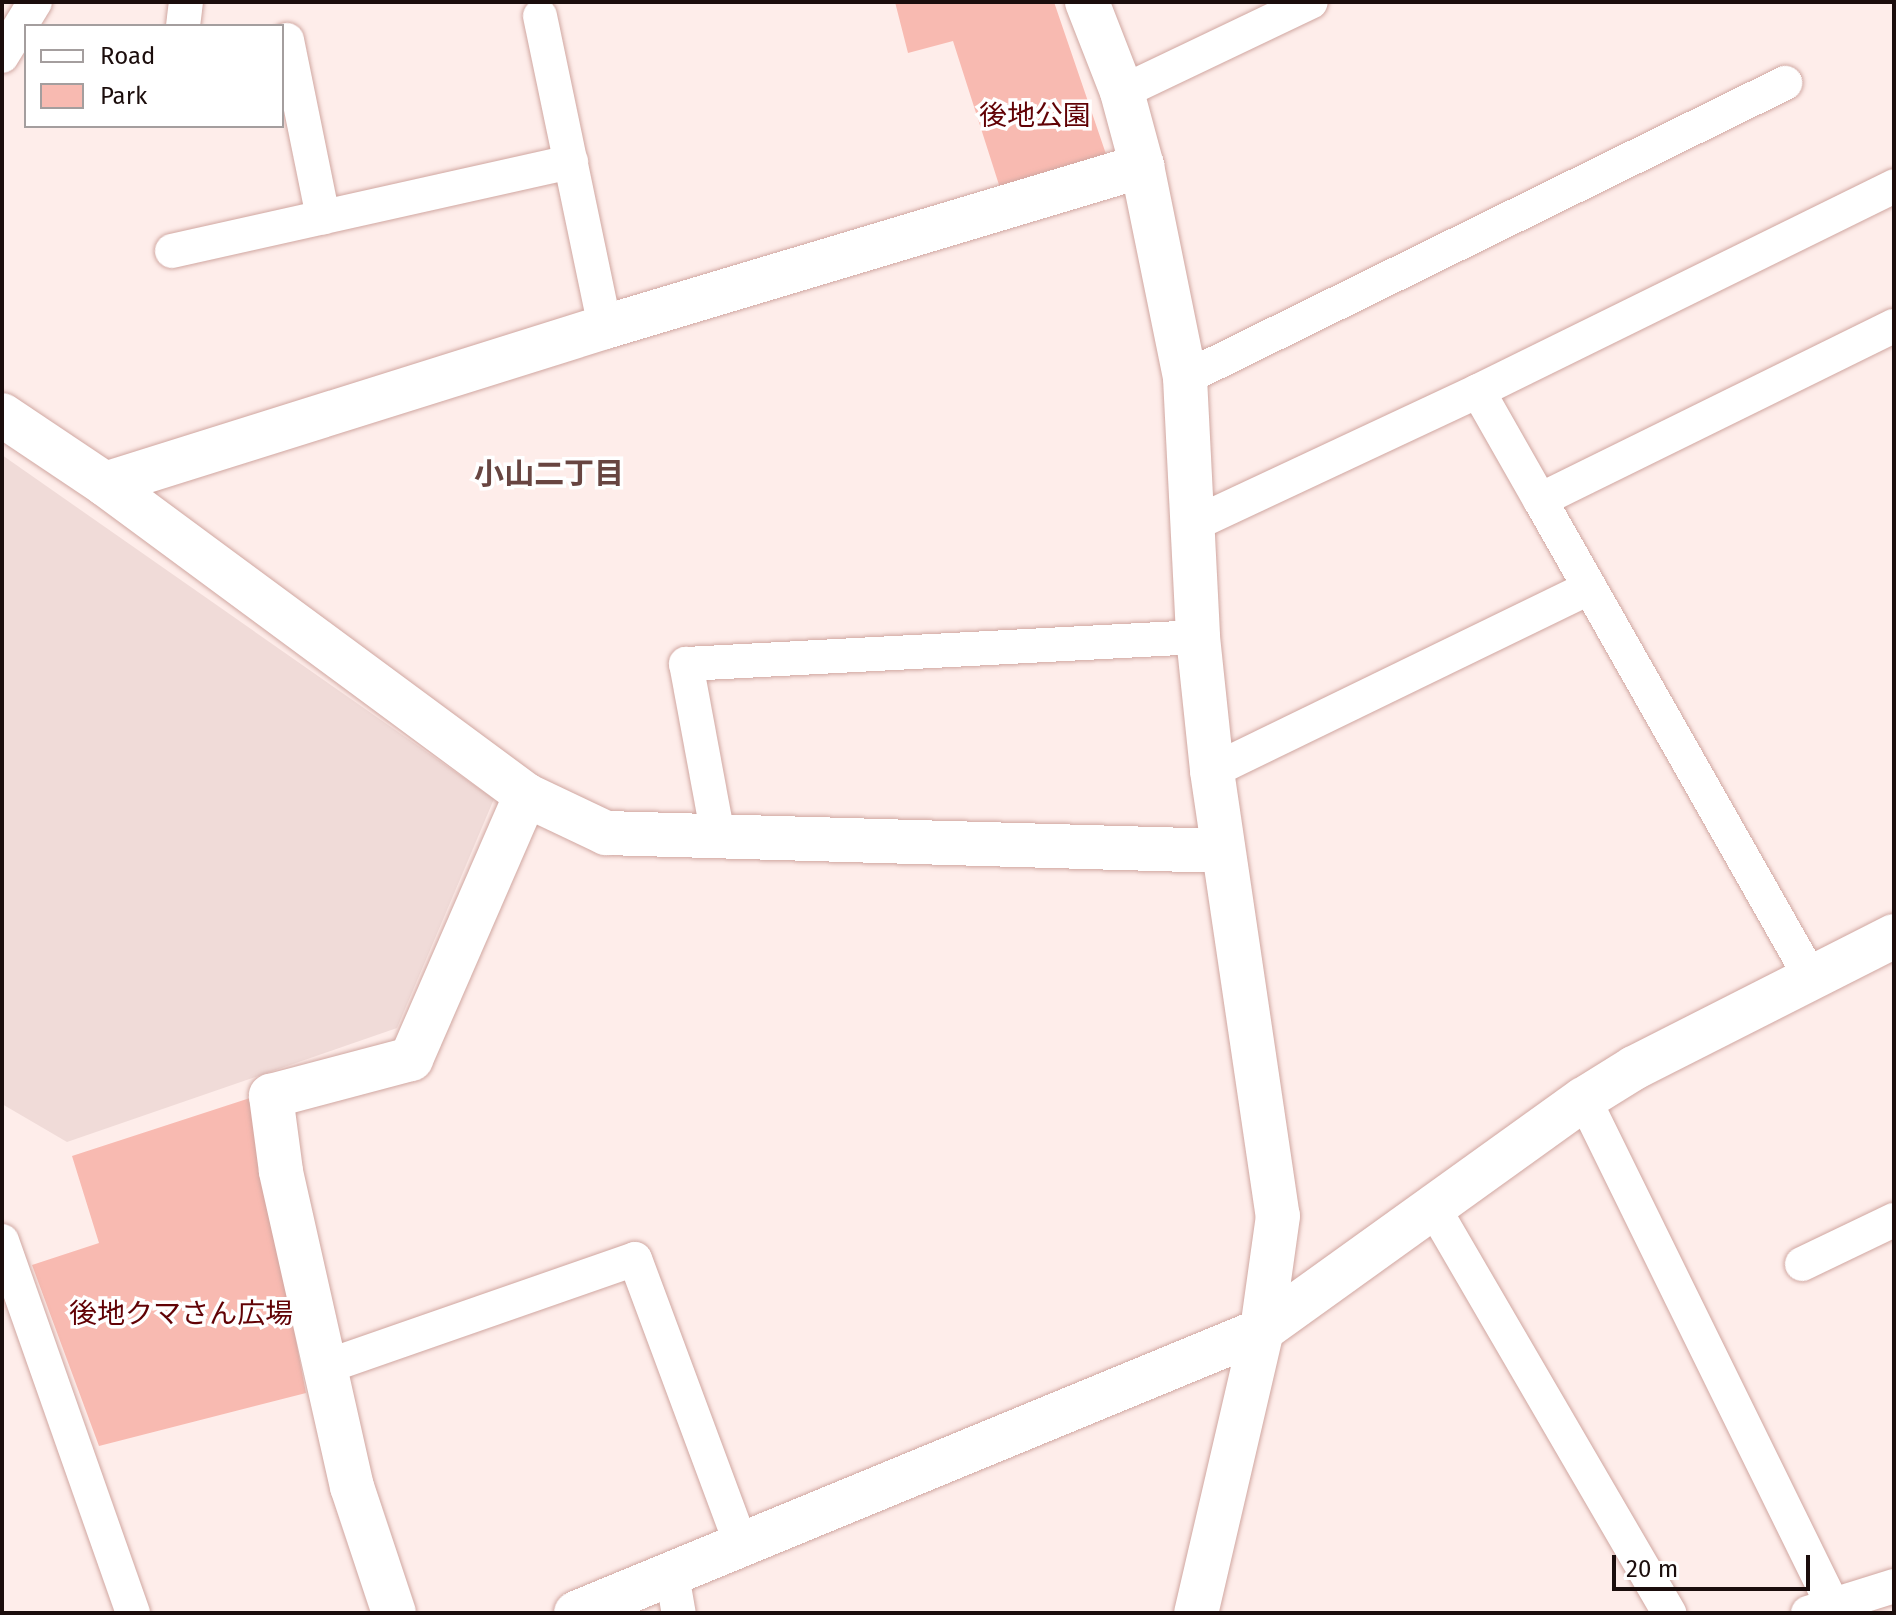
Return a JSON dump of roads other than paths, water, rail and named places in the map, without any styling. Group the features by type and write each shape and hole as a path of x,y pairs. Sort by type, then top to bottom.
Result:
{"street":[{"path":"1087,2 1122,92 1142,166 1185,378 1198,637 1212,771 1278,1216 1262,1330 1196,1613"},
{"path":"105,484 605,327 1142,166"},
{"path":"2,415 105,484 526,795 606,833 1222,851"},
{"path":"394,1613 352,1487 281,1171 271,1096 411,1059 526,795"},
{"path":"576,1613 676,1594 742,1546 1262,1330 1584,1099 1634,1068 1894,936"}],"lane":[{"path":"2,56 35,2"},
{"path":"183,24 186,2"},
{"path":"1122,92 1311,2"},
{"path":"540,16 605,327"},
{"path":"287,40 323,217"},
{"path":"1185,378 1785,83"},
{"path":"172,251 571,162"},
{"path":"1194,524 1478,391 1894,186"},
{"path":"1540,500 1894,326"},
{"path":"1478,391 1810,976"},
{"path":"1212,771 1589,588"},
{"path":"718,836 686,664 1198,637"},
{"path":"1584,1099 1820,1609 1894,1586"},
{"path":"1433,1207 1669,1613"},
{"path":"1802,1264 1894,1220"},
{"path":"2,1241 133,1613"},
{"path":"325,1367 635,1259 742,1546"}],"district":[{"name":"小山二丁目","path":"549,474"}],"park label":[{"name":"後地公園","path":"1035,116"},
{"name":"後地クマさん広場","path":"181,1314"}]}
